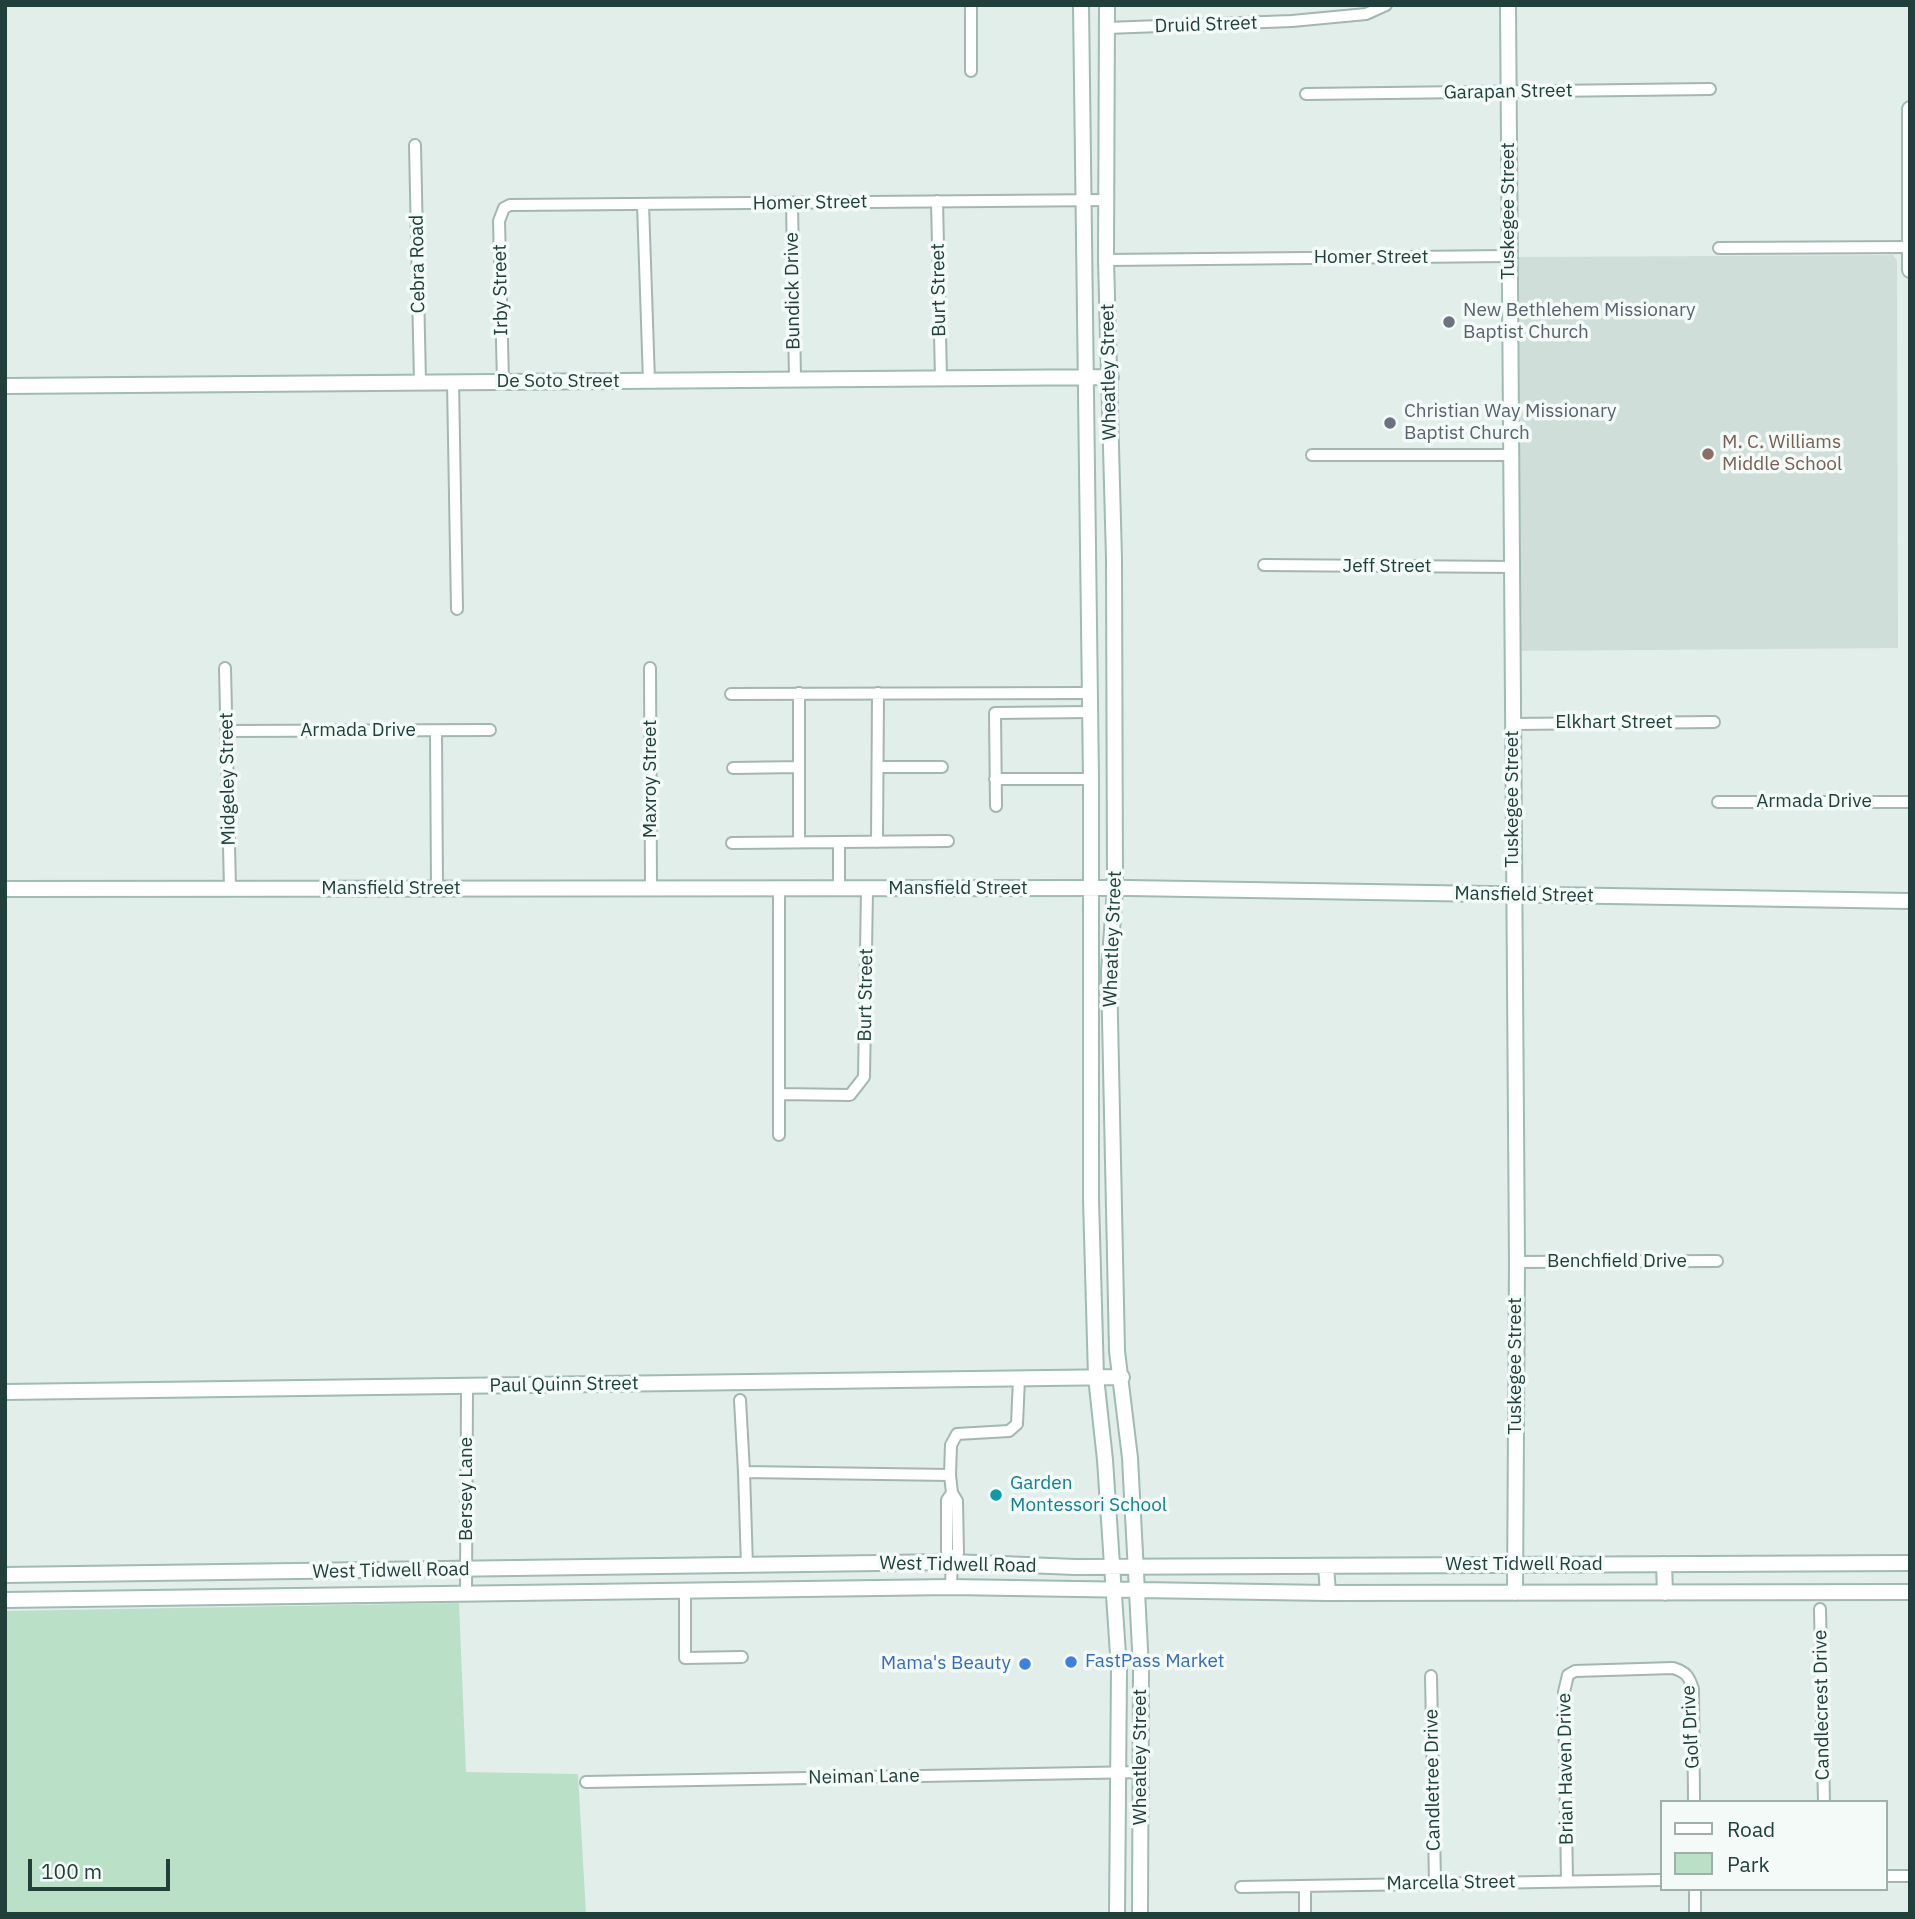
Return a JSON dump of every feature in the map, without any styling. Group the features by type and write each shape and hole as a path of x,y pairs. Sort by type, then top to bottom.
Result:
{"main road":[{"name":"Wheatley Street","path":"1081,5 1091,779 1091,1214 1096,1377 1105,1460 1119,1670 1117,1914"},
{"name":"Wheatley Street","path":"1107,5 1106,260 1111,377 1115,889 1109,971 1117,1350 1122,1377 1141,1668 1143,1772 1140,1914"},
{"name":"Tuskegee Street","path":"1508,5 1517,1262 1515,1594"},
{"path":"1082,61 1107,61"},
{"path":"1910,109 1910,270"},
{"name":"De Soto Street","path":"5,386 1111,377"},
{"path":"1086,546 1113,546"},
{"path":"1090,712 1114,712"},
{"name":"Mansfield Street","path":"5,889 1091,888 1910,901"},
{"path":"1089,1051 1112,1051"},
{"path":"1091,1214 1114,1213"},
{"name":"Paul Quinn Street","path":"5,1392 1122,1377"},
{"name":"West Tidwell Road","path":"11,1575 623,1568 746,1559 952,1559 1111,1566 1910,1563"},
{"path":"1664,1564 1665,1593"},
{"path":"1326,1566 1328,1594"},
{"path":"623,1568 624,1590"},
{"path":"312,1595 316,1572"},
{"path":"9,1600 11,1575"},
{"name":"West Tidwell Road","path":"9,1600 951,1587 1328,1594 1910,1592"}],"street":[{"path":"971,5 971,71"},
{"name":"Druid Street","path":"1107,28 1292,21 1366,14 1386,5"},
{"name":"Garapan Street","path":"1306,94 1710,89"},
{"name":"Cebra Road","path":"415,145 420,383"},
{"name":"Homer Street","path":"512,205 1108,200"},
{"name":"Burt Street","path":"937,201 941,378"},
{"name":"Bundick Drive","path":"792,203 795,379"},
{"path":"643,204 649,381"},
{"name":"Irby Street","path":"503,382 499,221 504,208 512,205"},
{"path":"1719,248 1909,247"},
{"name":"Homer Street","path":"1106,260 1509,256"},
{"path":"453,383 457,609"},
{"path":"1312,455 1510,455"},
{"name":"Jeff Street","path":"1264,565 1511,567"},
{"name":"Midgeley Street","path":"225,668 230,889"},
{"name":"Maxroy Street","path":"650,668 651,889"},
{"path":"799,693 799,842"},
{"path":"877,842 878,693"},
{"path":"731,694 1090,693"},
{"path":"996,806 995,713 1090,712"},
{"name":"Elkhart Street","path":"1513,723 1714,722"},
{"name":"Armada Drive","path":"227,731 490,730"},
{"path":"436,731 437,889"},
{"path":"733,768 799,767"},
{"path":"878,767 942,767"},
{"path":"995,779 1091,779"},
{"name":"Armada Drive","path":"1718,802 1910,802"},
{"path":"732,843 948,841"},
{"path":"839,842 839,890"},
{"path":"779,890 779,1135"},
{"name":"Burt Street","path":"779,1094 850,1095 864,1077 867,890"},
{"name":"Benchfield Drive","path":"1517,1262 1717,1261"},
{"path":"951,1587 952,1559 958,1553 957,1501 952,1493 950,1445 957,1434 1009,1431 1017,1424 1019,1378"},
{"name":"Bersey Lane","path":"466,1592 467,1387"},
{"path":"740,1400 746,1559"},
{"path":"744,1472 950,1475"},
{"path":"685,1589 685,1658 742,1657"},
{"name":"Candlecrest Drive","path":"1820,1609 1824,1800"},
{"name":"Golf Drive","path":"1626,1669 1673,1668 1683,1671 1690,1678 1694,1800"},
{"name":"Brian Haven Drive","path":"1567,1881 1565,1682 1575,1671 1626,1669"},
{"name":"Candletree Drive","path":"1431,1676 1435,1883"},
{"name":"Neiman Lane","path":"586,1782 1143,1772"},
{"path":"1887,1876 1910,1876"},
{"name":"Marcella Street","path":"1241,1886 1660,1880"},
{"path":"1305,1886 1305,1914"},
{"path":"1695,1891 1695,1914"}],"shaded area":[{"name":"M. C. Williams Middle School","path":"1893,255 1897,260 1898,648 1521,651 1517,257"}],"green space":[{"path":"459,1603 466,1772 578,1774 586,1914 5,1914 5,1611"}],"place":[{"name":"New Bethlehem Missionary Baptist Church","path":"1449,322"},
{"name":"Christian Way Missionary Baptist Church","path":"1390,423"},
{"name":"M. C. Williams Middle School","path":"1708,454"},
{"name":"Garden Montessori School","path":"996,1495"},
{"name":"FastPass Market","path":"1071,1662"},
{"name":"Mama's Beauty","path":"1025,1664"}]}
